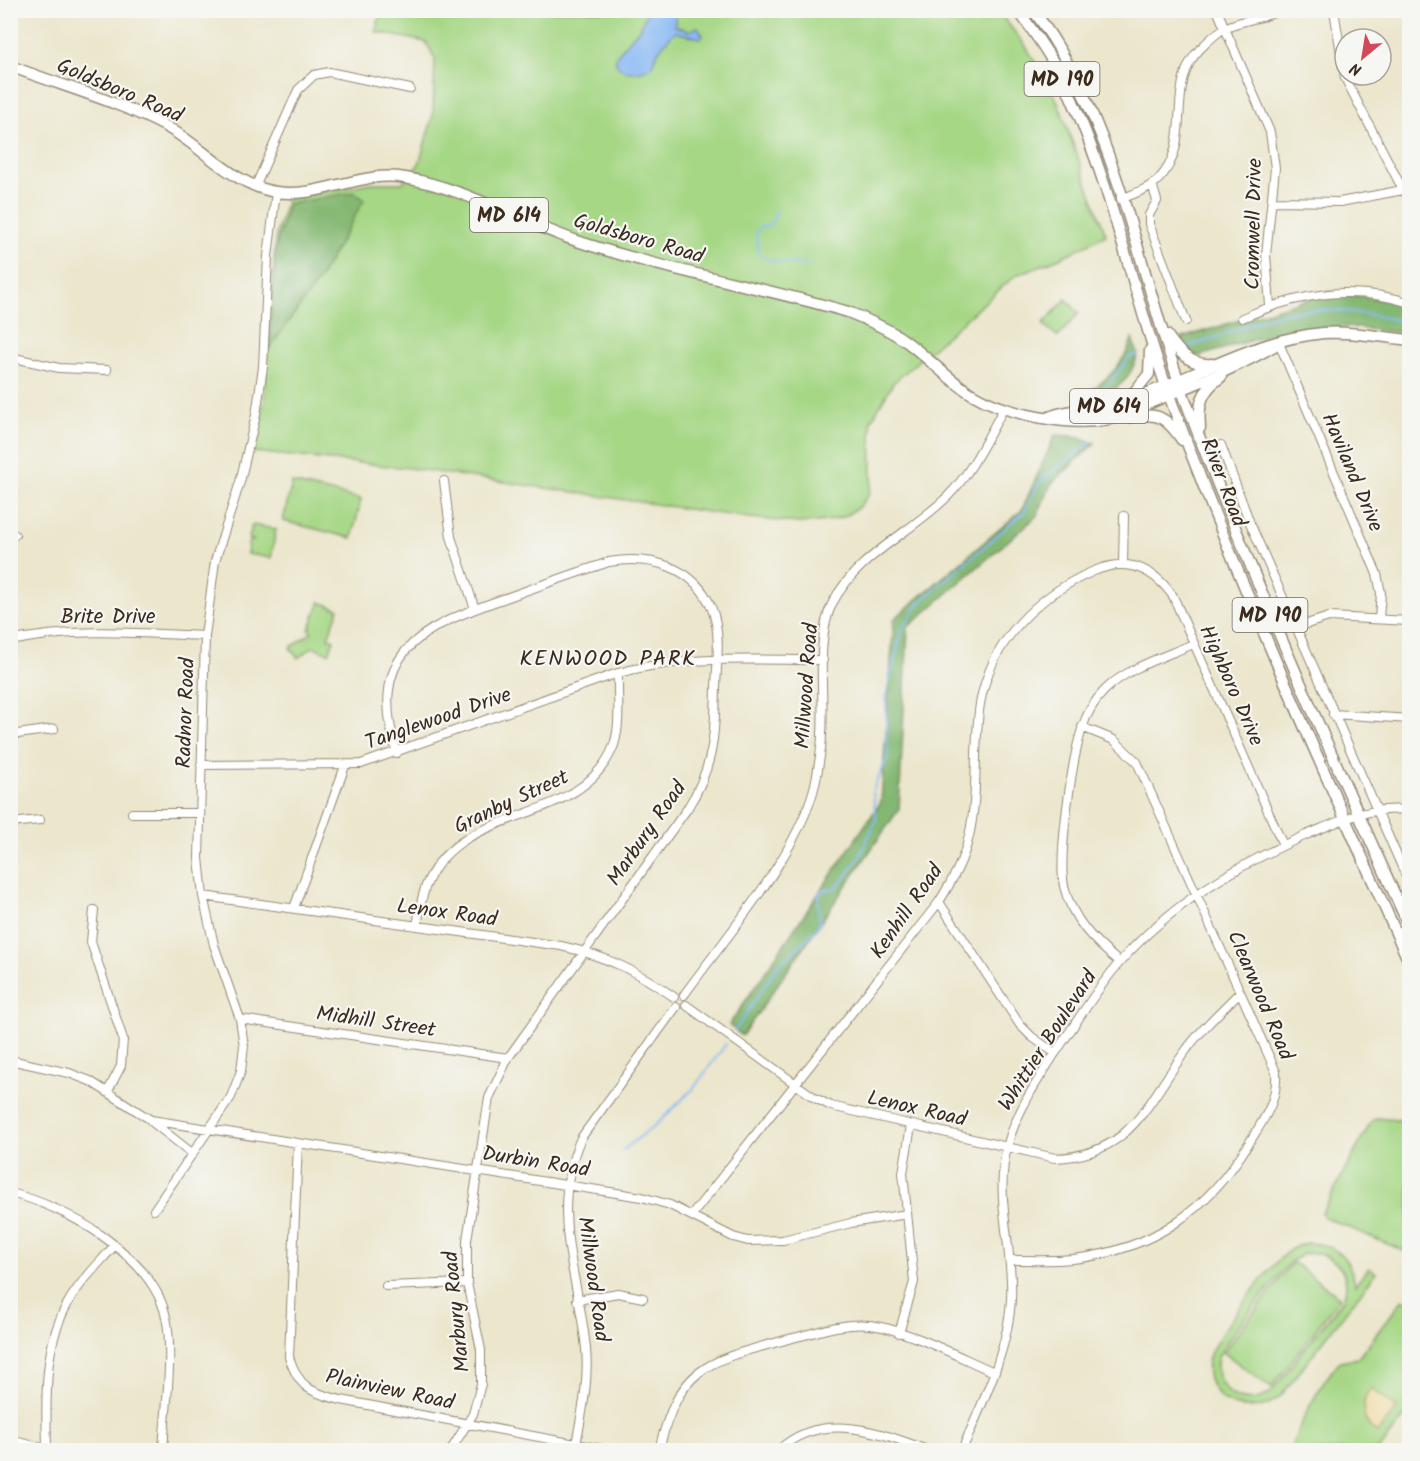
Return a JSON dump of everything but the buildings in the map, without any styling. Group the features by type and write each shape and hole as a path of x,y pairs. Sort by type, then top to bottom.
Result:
{"main road":[{"name":"River Road","path":"1018,10 1041,43 1072,97 1093,154 1168,390 1200,475 1254,611 1410,964"},
{"name":"River Road","path":"1033,10 1052,34 1082,88 1105,146 1180,385 1202,442 1266,605 1410,928"},
{"name":"Goldsboro Road","path":"10,66 151,119 186,138 230,172 276,192 308,191 382,176 427,183 554,233 620,255 848,312 891,331 951,380 972,394 1004,408 1071,422 1107,420 1180,385 1236,367 1279,343"},
{"path":"1125,401 1146,381 1149,374 1151,355 1145,317"},
{"path":"1161,327 1180,353 1205,364 1215,363"},
{"name":"Goldsboro Road","path":"1180,385 1215,363 1279,343 1323,333 1410,340"},
{"path":"1202,442 1199,407 1203,394 1236,367"},
{"name":"Goldsboro Road","path":"1049,417 1061,412 1087,410 1168,390"},
{"path":"1107,420 1148,414 1162,418 1172,425 1185,444 1200,475"}],"street":[{"name":"Cromwell Drive","path":"1217,10 1270,132 1275,168 1266,255 1270,306"},
{"path":"1122,199 1152,184 1167,169 1177,149 1181,84 1187,66 1199,50 1225,28 1256,21 1281,10"},
{"path":"1334,10 1345,78 1403,190 1410,198"},
{"path":"256,185 298,90 314,75 329,72 411,89"},
{"path":"1152,184 1157,201 1149,215 1149,224 1186,321"},
{"path":"1273,201 1340,202 1403,190"},
{"name":"Radnor Road","path":"154,1210 231,1097 241,1071 244,1046 240,1019 214,945 203,896 199,858 205,636 215,561 240,482 256,415 263,367 268,256 276,192"},
{"path":"1242,318 1270,306 1309,295 1352,292 1392,297 1410,303"},
{"name":"Haviland Drive","path":"1279,343 1377,574 1381,593 1379,619"},
{"path":"10,357 58,368 107,370"},
{"path":"1410,375 1410,415"},
{"name":"Millwood Road","path":"684,995 784,857 803,819 816,778 822,735 823,660 827,619 843,587 858,568 922,520 949,495 964,476 1004,408"},
{"path":"1221,445 1250,523 1297,627 1374,810 1410,885"},
{"path":"444,481 451,537 475,609"},
{"path":"1123,564 1124,516"},
{"name":"Marbury Road","path":"397,753 387,715 387,693 398,662 417,637 427,630 475,609 609,561 647,560 667,565 684,574 703,591 713,610 717,633 715,741 705,778 687,809 508,1058 489,1098 467,1240 467,1283 482,1367 478,1398 468,1424 451,1450"},
{"name":"Highboro Drive","path":"1123,564 1143,568 1163,582 1173,596 1283,845"},
{"name":"Kenhill Road","path":"692,1215 939,902 956,875 969,838 980,703 988,677 1000,651 1020,621 1052,592 1104,567 1123,564"},
{"path":"1297,627 1329,617 1410,621"},
{"name":"Brite Drive","path":"10,641 72,631 94,630 205,636"},
{"path":"1119,962 1084,930 1064,887 1064,843 1082,727 1095,702 1116,681 1194,644"},
{"name":"Tanglewood Drive","path":"201,765 345,766 397,753 618,673 671,661 823,660"},
{"name":"Granby Street","path":"417,926 427,882 436,866 455,846 474,833 564,800 584,787 599,772 613,749 617,733 618,673"},
{"path":"1333,714 1410,719"},
{"name":"Clearwood Road","path":"1009,1260 1073,1259 1111,1251 1166,1229 1200,1206 1221,1185 1270,1109 1277,1087 1276,1072 1137,762 1114,740 1082,727"},
{"path":"10,735 54,729"},
{"path":"294,908 345,766"},
{"name":"Whittier Boulevard","path":"962,1450 994,1372 1009,1319 1009,1260 1001,1187 1006,1148 1021,1110 1055,1053 1119,962 1149,932 1197,893 1239,866 1344,819 1374,810 1410,810"},
{"path":"132,813 200,813"},
{"path":"10,823 40,820"},
{"name":"Lenox Road","path":"203,896 584,951 638,972 674,997"},
{"path":"939,902 1020,1025 1032,1038 1055,1053"},
{"path":"94,910 91,942 123,1039 122,1066 108,1091"},
{"name":"Lenox Road","path":"686,1005 796,1085 831,1106 1055,1158 1077,1157 1098,1151 1120,1139 1137,1122 1197,1036 1240,992"},
{"path":"684,995 687,998 686,1005 676,1007 674,997 684,995"},
{"name":"Millwood Road","path":"576,1444 585,1400 587,1371 586,1347 566,1236 568,1184 572,1158 581,1138 676,1007"},
{"name":"Midhill Street","path":"240,1019 508,1058"},
{"name":"Durbin Road","path":"10,1060 69,1073 108,1091 151,1120 193,1154"},
{"name":"Durbin Road","path":"151,1120 642,1197 692,1215 733,1237 765,1242 783,1240 851,1223 907,1214"},
{"path":"899,1333 914,1282 903,1173 911,1125"},
{"name":"Plainview Road","path":"298,1143 289,1357 295,1376 304,1386 318,1394 608,1450"},
{"path":"10,1193 48,1206 83,1224 141,1269 155,1287 166,1317 168,1334 163,1450"},
{"path":"10,1440 49,1450 46,1386 58,1324 77,1289 114,1246"},
{"path":"386,1286 467,1283"},
{"path":"577,1300 618,1293 643,1298"},
{"path":"659,1450 673,1402 692,1378 714,1362 842,1326 871,1325 899,1333 994,1372"},
{"path":"779,1450 803,1434 828,1428 853,1428 881,1432 927,1450"}],"green space":[{"path":"381,11 998,11 1025,45 1057,100 1106,235 1060,258 1016,275 893,383 871,421 872,481 869,495 858,508 843,517 828,521 798,523 742,517 409,468 253,452 264,402 276,235 287,199 370,183 402,183 419,164 433,115 435,59 426,42 376,32"},
{"path":"355,192 364,200 318,281 269,349 275,250 288,204"},
{"path":"1330,292 1409,303 1409,334 1350,327 1290,329 1199,356 1186,352 1176,340"},
{"path":"1066,299 1079,313 1058,337 1043,324"},
{"path":"1132,339 1138,354 1131,371 1121,384 1107,394 1089,400 1090,391 1116,368"},
{"path":"1055,435 1073,436 1095,443 1051,484 1037,516 908,627 899,809 742,1036 729,1025 881,802 894,619 1022,510"},
{"path":"292,483 361,499 352,538 283,521"},
{"path":"252,525 276,529 271,558 247,554 249,540 255,541 249,539"},
{"path":"320,602 339,609 328,637 334,640 329,653 313,647 298,658 290,648 312,632 309,630"},
{"path":"1376,1118 1409,1121 1409,1253 1324,1217 1322,1213 1371,1122"},
{"path":"1307,1243 1326,1246 1340,1254 1350,1267 1355,1285 1369,1268 1376,1273 1281,1396 1269,1404 1257,1407 1231,1404 1213,1388 1208,1376 1208,1361 1211,1352 1229,1322 1267,1273 1286,1253","holes":["1316,1253 1331,1259 1342,1270 1346,1284 1343,1300 1271,1392 1263,1397 1250,1400 1231,1394 1223,1386 1217,1369 1218,1358 1230,1338 1291,1261 1304,1254"]},
{"path":"1293,1262 1340,1298 1271,1388 1223,1352"},
{"path":"1403,1299 1409,1303 1409,1411 1379,1450 1290,1450 1311,1403 1332,1371 1340,1361 1358,1358"}],"sand":[{"path":"1371,1388 1397,1408 1377,1433 1365,1418 1363,1406"}],"water":[{"path":"648,11 676,11 675,26 689,31 698,27 703,36 700,38 675,32 660,48 653,63 647,69 637,72 623,70 616,64 616,56 640,28"}],"waterway":[{"path":"777,210 770,225 760,227 756,232 758,252 761,256 773,261 811,266"},
{"path":"1180,347 1212,339 1272,316 1305,310 1359,313 1410,323"},
{"path":"1104,390 1129,358 1138,354"},
{"path":"735,1031 776,968 816,930 820,922 818,896 823,890 835,888 845,878 859,858 876,820 873,790 887,758 886,696 902,629 920,602 1024,512 1038,485 1047,475 1092,442"},
{"path":"623,1150 658,1123 693,1089 726,1044"}],"district":[{"name":"KENWOOD PARK","path":"608,657"}]}
